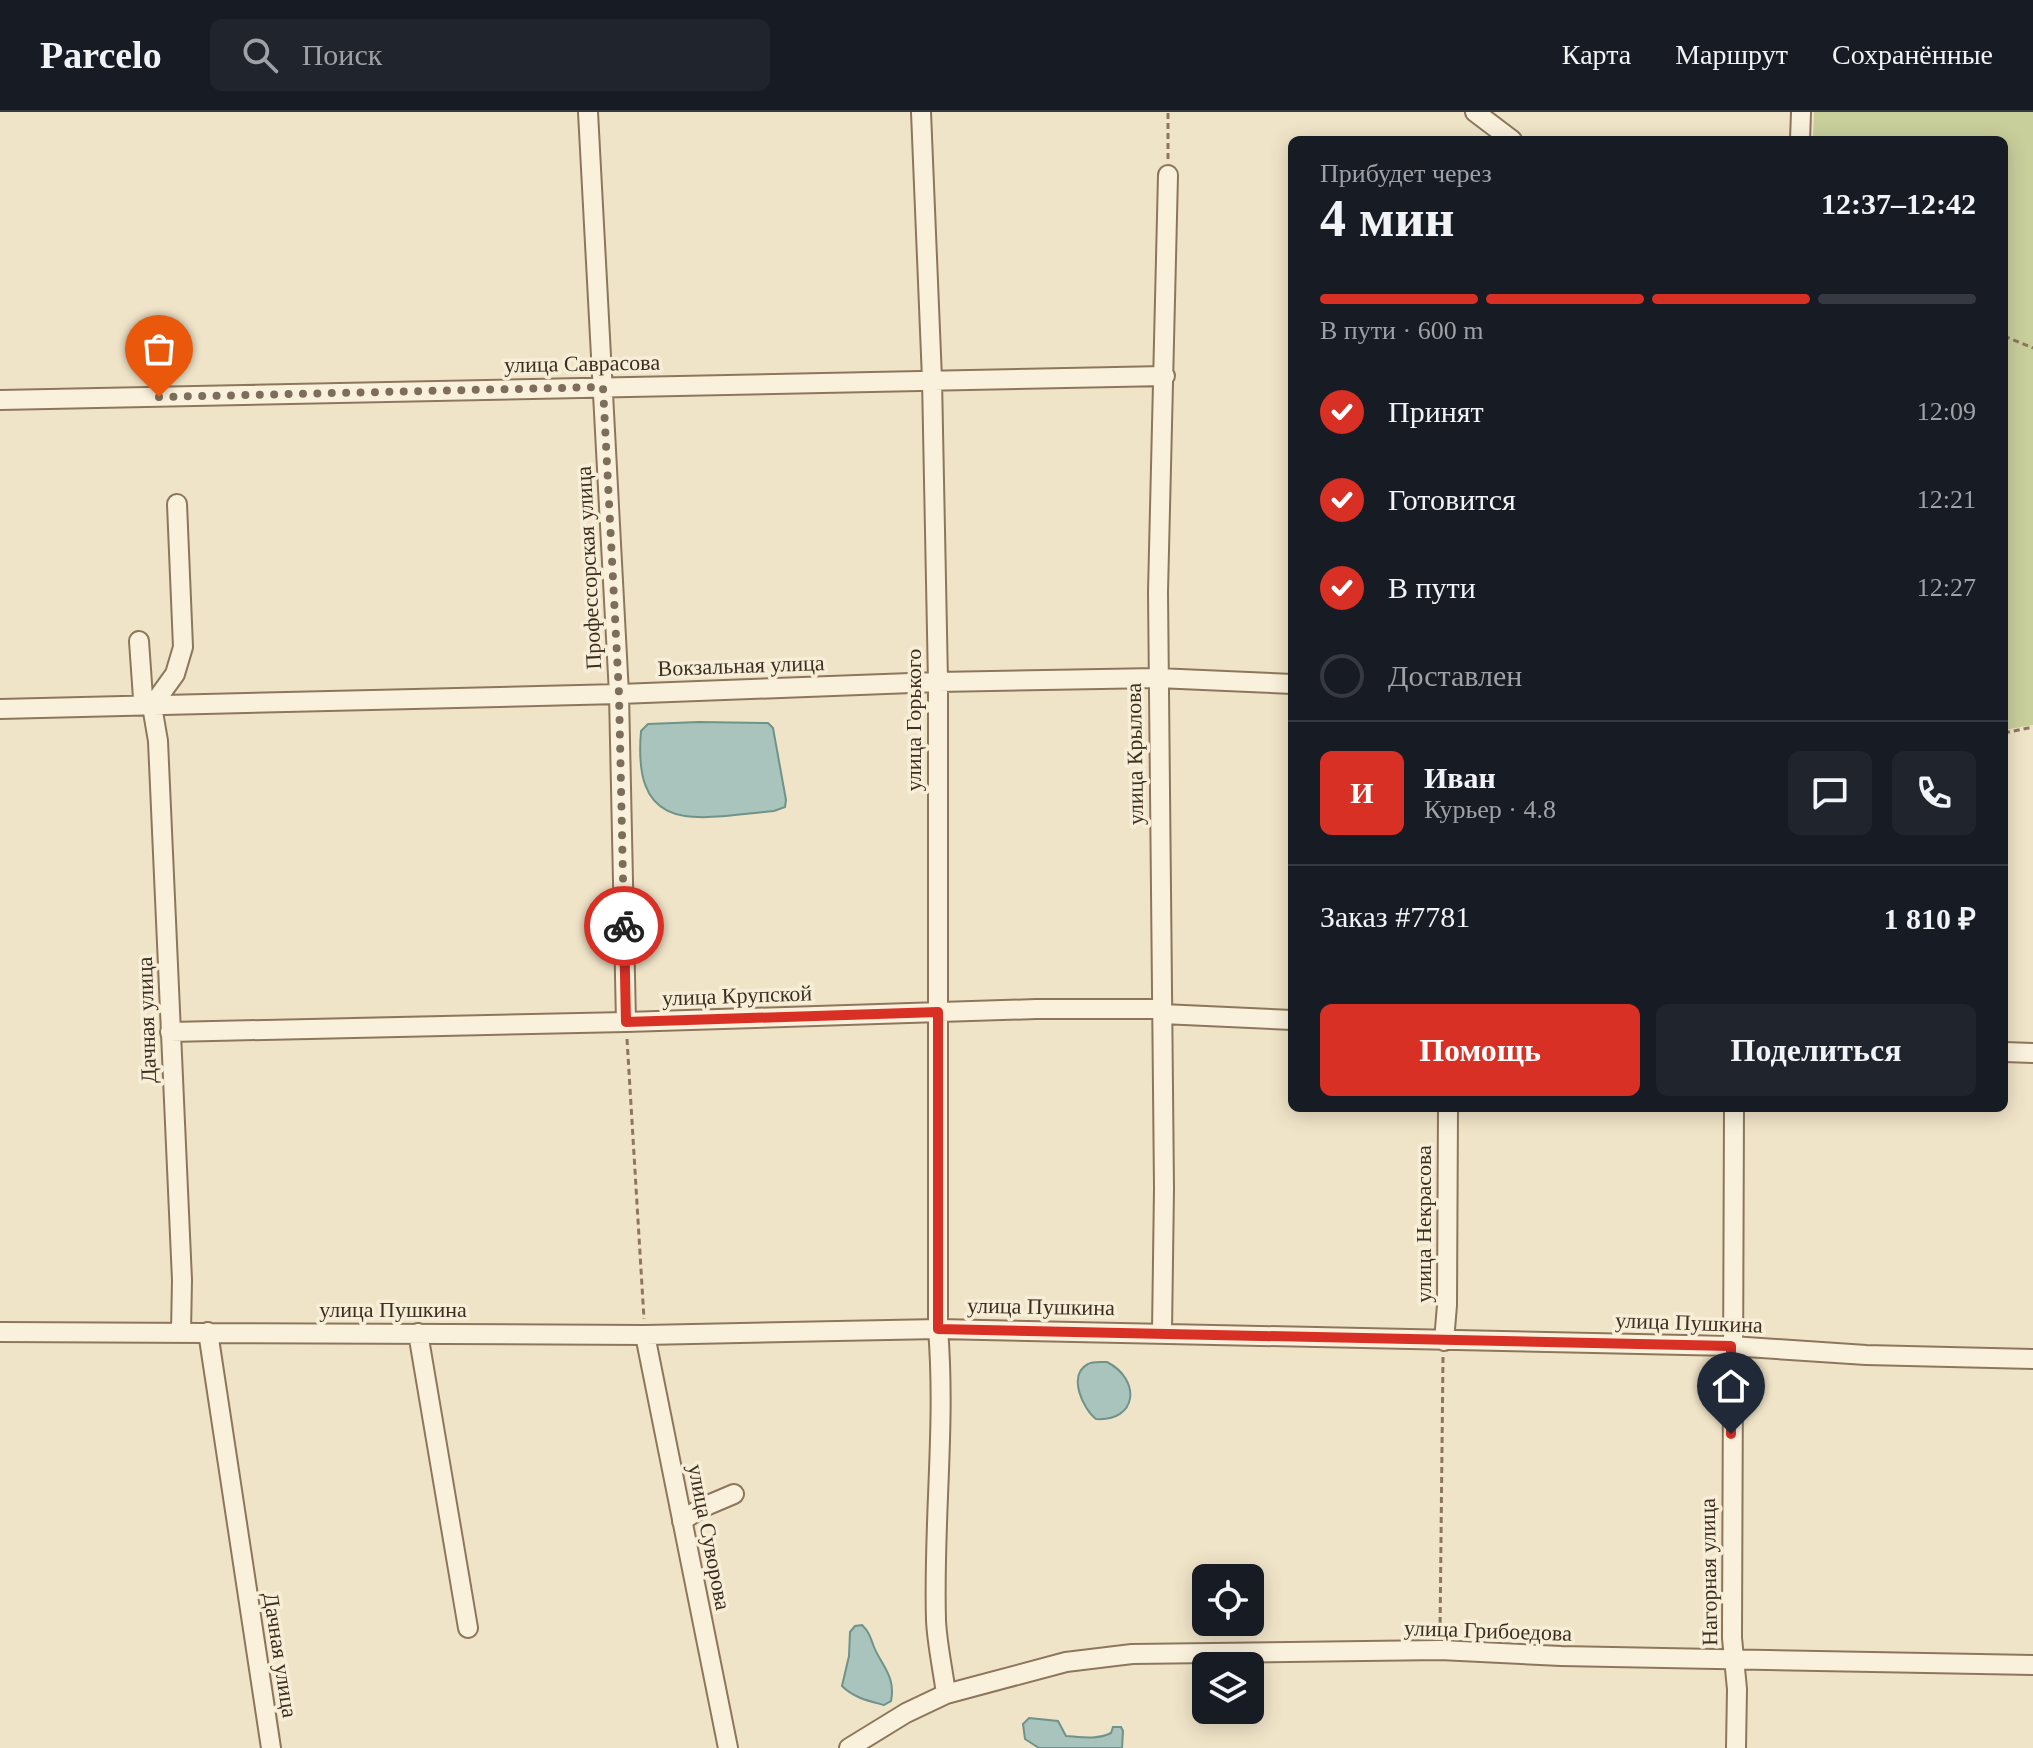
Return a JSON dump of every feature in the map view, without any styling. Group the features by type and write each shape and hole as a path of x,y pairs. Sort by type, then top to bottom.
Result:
{"street":[{"name":"Профессорская улица","path":"588,112 619,694 626,1022"},
{"name":"улица Горького","path":"921,112 932,379 938,682 938,1329 941,1365 936,1623 946,1694"},
{"path":"1475,112 1507,136"},
{"path":"1800,136 1801,112"},
{"name":"улица Крылова","path":"1162,1332 1164,1188 1157,678 1168,175"},
{"name":"улица Саврасова","path":"0,400 1165,376"},
{"path":"152,706 175,674 183,647 177,504"},
{"name":"Дачная улица","path":"139,641 143,698 152,706 158,741 182,1280 181,1332"},
{"name":"Вокзальная улица","path":"0,709 619,694 938,682 1157,678 1288,684"},
{"name":"улица Крупской","path":"170,1032 938,1012 1162,1011 1288,1020"},
{"path":"2008,1052 2033,1053"},
{"name":"улица Некрасова","path":"1444,1341 1448,1112"},
{"name":"Нагорная улица","path":"1734,1112 1731,1346 1736,1748"},
{"name":"улица Пушкина","path":"0,1332 645,1335 938,1329 1731,1346 1866,1355 2033,1359"},
{"name":"Дачная улица","path":"208,1332 271,1748"},
{"path":"418,1333 468,1628"},
{"name":"улица Суворова","path":"645,1335 728,1748"},
{"path":"682,1521 701,1508 734,1494"},
{"name":"улица Грибоедова","path":"849,1748 906,1713 946,1694 1066,1662 1132,1654 1440,1650 1734,1661 2033,1665"}],"path":[{"path":"1168,112 1168,175"},
{"path":"2008,338 2033,348"},
{"path":"2008,732 2033,727"},
{"path":"626,1022 645,1335"},
{"path":"1440,1650 1444,1341"}],"green space":[{"path":"1814,112 2033,112 2033,725 2008,729 2008,136 1813,136"}],"water":[{"path":"768,723 773,728 785,807 774,811 696,817 675,814 659,805 647,790 641,765 641,731 648,724"},
{"path":"1107,1362 1126,1379 1130,1398 1120,1414 1096,1419 1082,1400 1079,1376 1088,1364"},
{"path":"862,1625 892,1685 891,1701 884,1705 857,1696 842,1686 849,1656 850,1632 855,1626"},
{"path":"1029,1718 1058,1721 1066,1736 1100,1737 1111,1733 1113,1727 1121,1727 1122,1748 1039,1748 1025,1739 1023,1724"}],"way so far":[{"path":"159,397 603,387 619,694 624,926"}],"route":[{"path":"624,926 626,1022 938,1012 938,1329 1731,1346 1731,1434"}]}
